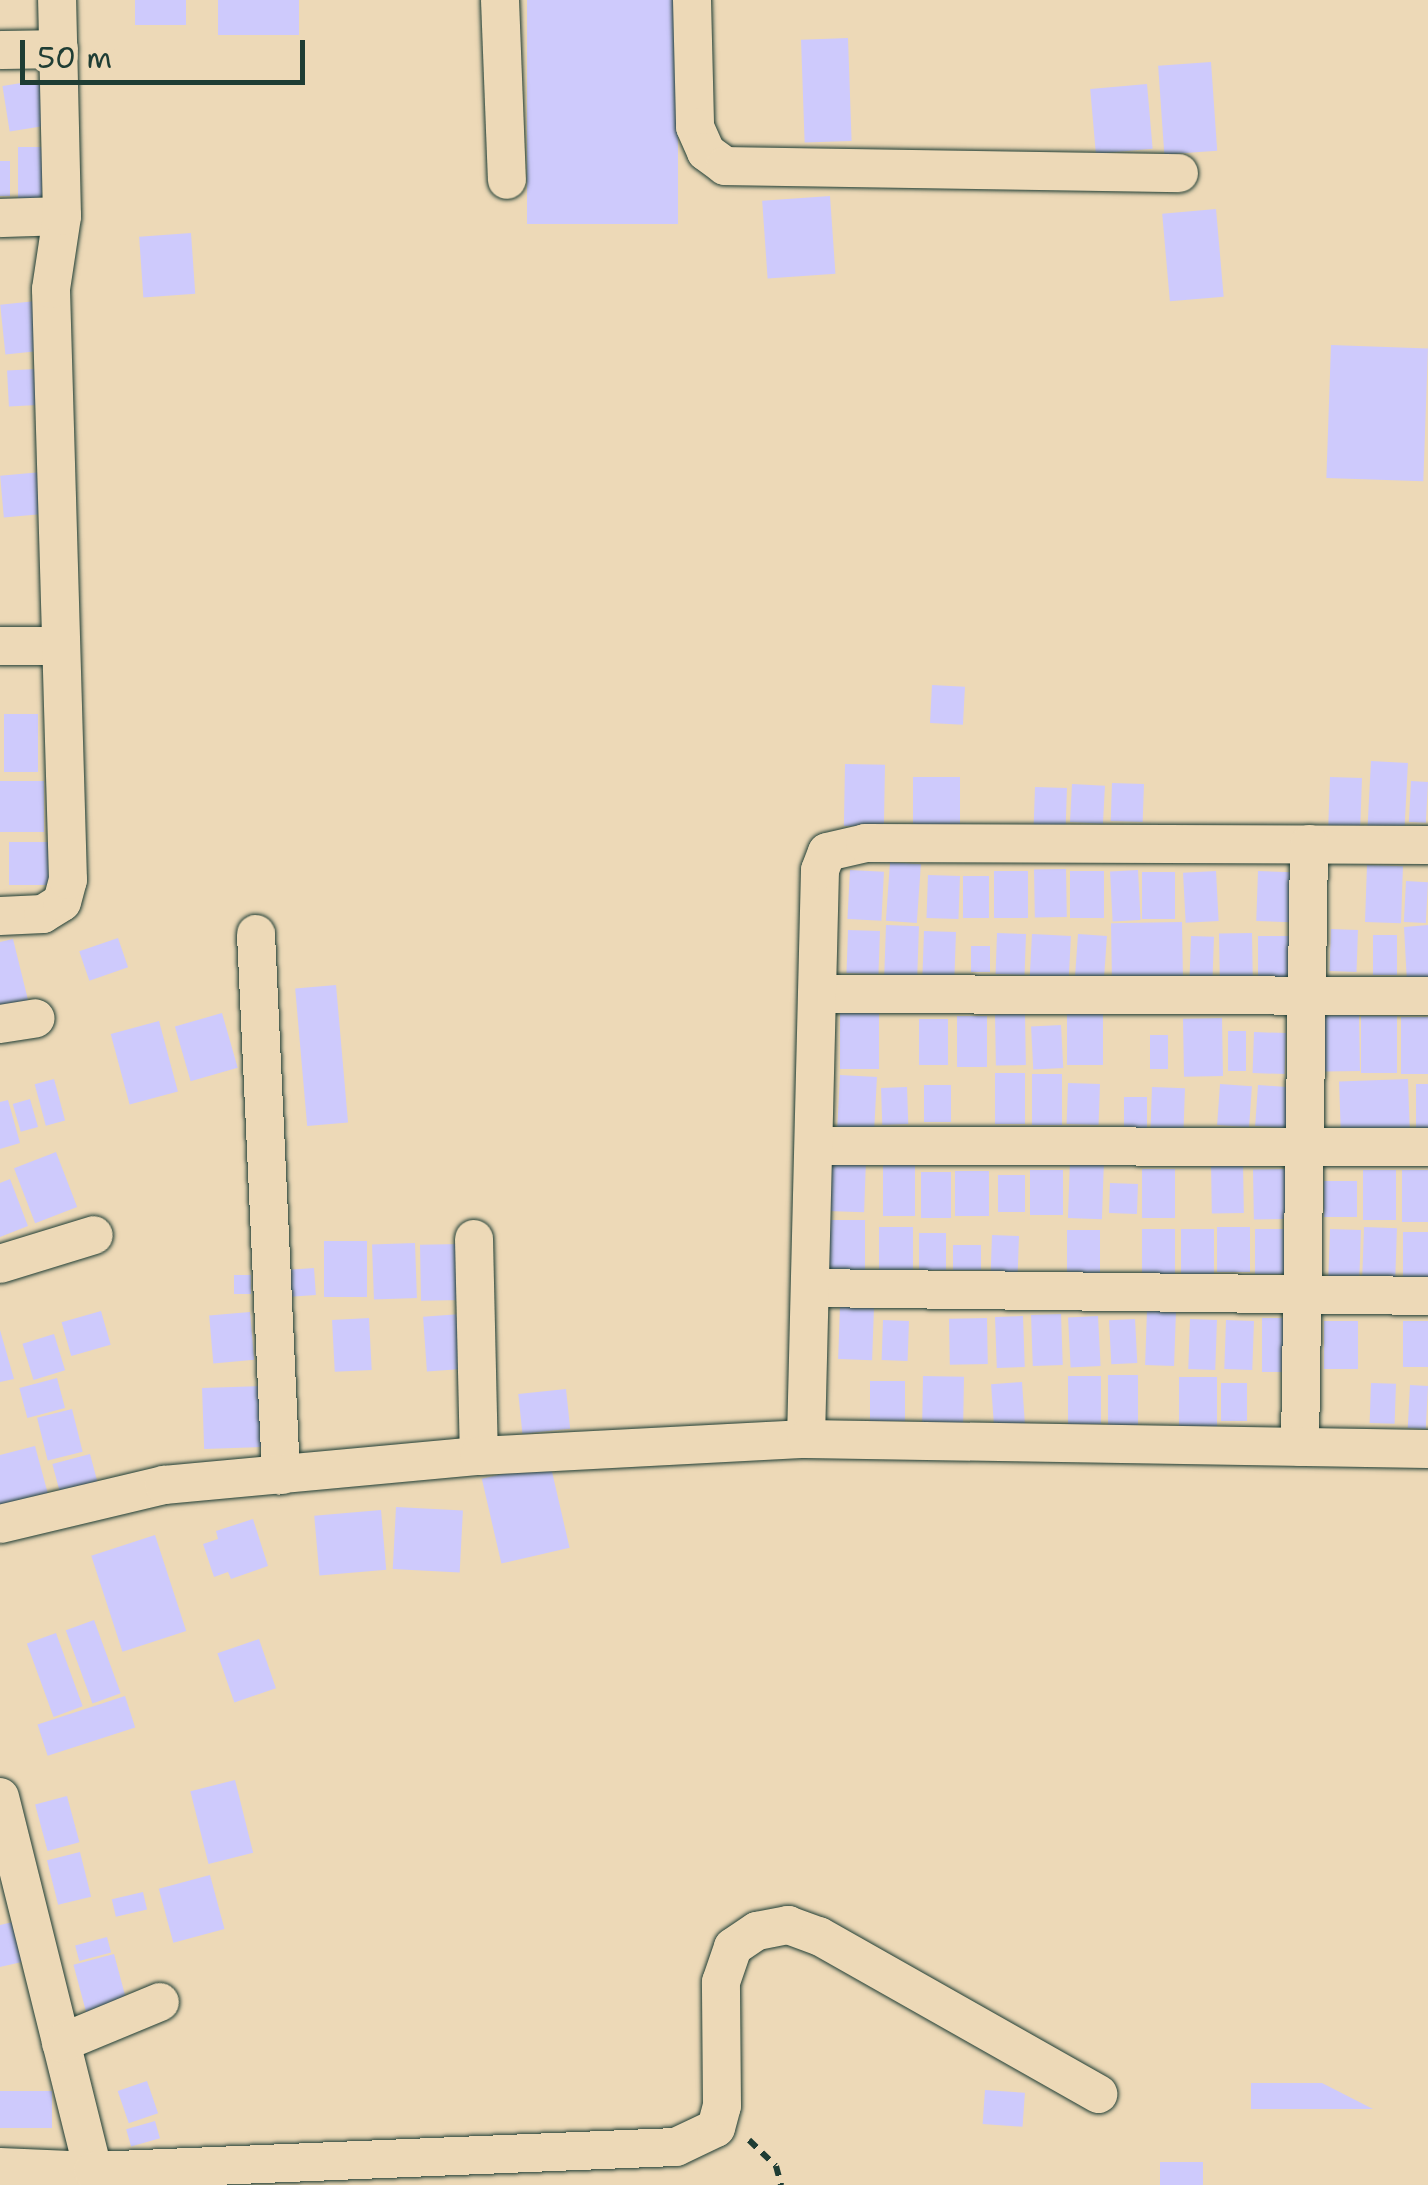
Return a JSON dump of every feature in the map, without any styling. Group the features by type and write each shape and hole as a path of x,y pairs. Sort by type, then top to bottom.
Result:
{"street":[{"path":"0,916 43,914 62,902 68,880 58,646 51,289 62,216 57,0"},
{"path":"500,0 506,180"},
{"path":"692,0 695,128 706,152 725,166 1179,173"},
{"path":"0,50 59,49"},
{"path":"0,218 62,216"},
{"path":"0,646 58,646"},
{"path":"1300,1447 1309,1146 1309,844"},
{"path":"806,1439 820,994 820,870 827,852 843,846 1428,845"},
{"path":"256,934 281,1476"},
{"path":"820,994 1428,996"},
{"path":"814,1146 1428,1148"},
{"path":"0,1264 94,1235"},
{"path":"474,1239 479,1456"},
{"path":"810,1288 1428,1296"},
{"path":"0,1524 164,1484 479,1456 806,1439 1428,1449"},
{"path":"0,1796 93,2171"},
{"path":"0,2166 93,2171 621,2153 676,2146 716,2128 722,2106 722,1982 734,1947 758,1931 788,1925 819,1936 1098,2094"},
{"path":"61,2043 160,2002"}],"path":[{"path":"716,2128 758,2144 781,2185"}],"building":[{"path":"135,0 186,0 186,25 135,25"},
{"path":"218,0 299,0 299,35 218,35"},
{"path":"527,0 678,0 678,224 527,224"},
{"path":"848,38 852,141 805,143 801,40"},
{"path":"1211,62 1217,151 1164,154 1158,66"},
{"path":"40,80 47,125 10,131 2,86"},
{"path":"1147,84 1153,149 1096,154 1090,89"},
{"path":"18,147 42,147 42,199 18,199"},
{"path":"0,161 10,161 10,196 0,196"},
{"path":"830,196 835,274 768,279 762,201"},
{"path":"1216,209 1224,297 1170,301 1162,214"},
{"path":"191,233 195,294 143,297 139,237"},
{"path":"36,301 41,351 5,354 0,305"},
{"path":"1331,345 1428,348 1423,481 1326,478"},
{"path":"36,369 38,405 9,406 7,371"},
{"path":"42,472 46,514 4,518 0,476"},
{"path":"932,685 965,687 963,725 930,723"},
{"path":"4,714 38,714 38,772 4,772"},
{"path":"1371,761 1408,763 1404,835 1367,833"},
{"path":"845,764 885,765 884,827 844,826"},
{"path":"913,777 960,777 960,829 913,829"},
{"path":"1330,777 1362,778 1360,831 1328,830"},
{"path":"0,781 44,781 44,832 0,832"},
{"path":"1411,781 1428,782 1426,823 1409,822"},
{"path":"1112,783 1144,784 1143,822 1111,821"},
{"path":"1072,784 1105,786 1103,824 1070,822"},
{"path":"1035,787 1067,788 1066,826 1034,825"},
{"path":"9,842 49,842 49,885 9,885"},
{"path":"890,862 921,864 917,923 886,921"},
{"path":"1367,865 1403,866 1401,923 1365,922"},
{"path":"1066,869 1067,917 1035,918 1034,870"},
{"path":"850,870 884,872 881,921 847,919"},
{"path":"1138,870 1141,920 1113,921 1110,871"},
{"path":"994,871 1028,871 1028,918 994,918"},
{"path":"1070,871 1104,871 1104,918 1070,918"},
{"path":"1216,871 1219,921 1186,923 1183,873"},
{"path":"1258,871 1292,872 1290,922 1256,921"},
{"path":"1142,872 1175,872 1175,919 1142,919"},
{"path":"928,875 960,876 958,919 926,918"},
{"path":"963,876 989,876 989,918 963,918"},
{"path":"1406,881 1428,882 1426,923 1404,922"},
{"path":"1182,922 1183,978 1112,979 1111,923"},
{"path":"886,925 919,926 917,976 884,975"},
{"path":"1428,925 1428,982 1407,983 1404,927"},
{"path":"1331,929 1358,930 1357,972 1330,971"},
{"path":"848,930 880,931 878,974 846,973"},
{"path":"924,931 956,932 954,976 922,975"},
{"path":"997,933 1026,934 1025,975 996,974"},
{"path":"1252,933 1253,983 1220,984 1219,934"},
{"path":"1032,934 1071,936 1069,981 1030,979"},
{"path":"1078,934 1107,936 1104,978 1075,976"},
{"path":"1373,935 1397,935 1397,975 1373,975"},
{"path":"1191,936 1214,937 1213,977 1190,976"},
{"path":"1258,936 1292,936 1292,986 1258,986"},
{"path":"118,938 128,967 89,981 79,951"},
{"path":"13,939 29,1004 0,1011 0,942"},
{"path":"971,946 990,946 990,972 971,972"},
{"path":"336,985 348,1122 307,1126 295,989"},
{"path":"840,1012 879,1012 879,1069 840,1069"},
{"path":"222,1013 238,1068 191,1081 175,1027"},
{"path":"1067,1013 1103,1013 1103,1065 1067,1065"},
{"path":"1025,1014 1026,1065 996,1066 995,1015"},
{"path":"1359,1015 1360,1071 1324,1072 1323,1016"},
{"path":"957,1016 987,1016 987,1067 957,1067"},
{"path":"1361,1016 1397,1016 1397,1073 1361,1073"},
{"path":"1401,1017 1428,1017 1428,1074 1401,1074"},
{"path":"1222,1018 1223,1076 1184,1077 1183,1019"},
{"path":"919,1019 948,1019 948,1065 919,1065"},
{"path":"159,1021 178,1092 130,1104 111,1034"},
{"path":"1061,1025 1063,1068 1033,1070 1031,1027"},
{"path":"1228,1031 1246,1031 1246,1071 1228,1071"},
{"path":"1254,1032 1286,1033 1285,1074 1253,1073"},
{"path":"1150,1035 1168,1035 1168,1069 1150,1069"},
{"path":"995,1073 1025,1073 1025,1124 995,1124"},
{"path":"1032,1074 1062,1074 1062,1125 1032,1125"},
{"path":"840,1075 877,1077 874,1129 837,1127"},
{"path":"54,1079 65,1121 46,1126 35,1084"},
{"path":"1408,1079 1410,1131 1341,1133 1339,1081"},
{"path":"1068,1083 1100,1084 1099,1125 1067,1124"},
{"path":"1220,1084 1252,1086 1249,1127 1217,1125"},
{"path":"1416,1084 1428,1084 1428,1130 1416,1130"},
{"path":"924,1085 951,1085 951,1122 924,1122"},
{"path":"1258,1085 1290,1087 1287,1128 1255,1126"},
{"path":"907,1087 908,1124 882,1125 881,1088"},
{"path":"1152,1087 1185,1088 1184,1129 1151,1128"},
{"path":"1124,1097 1147,1097 1147,1128 1124,1128"},
{"path":"30,1099 38,1127 21,1132 13,1104"},
{"path":"8,1100 20,1143 0,1149 0,1102"},
{"path":"56,1152 77,1207 35,1223 14,1168"},
{"path":"829,1158 866,1159 864,1212 827,1211"},
{"path":"1070,1159 1104,1160 1102,1219 1068,1218"},
{"path":"883,1163 915,1163 915,1216 883,1216"},
{"path":"1243,1163 1244,1213 1212,1214 1211,1164"},
{"path":"1142,1169 1175,1169 1175,1218 1142,1218"},
{"path":"1286,1169 1287,1219 1254,1220 1253,1170"},
{"path":"1030,1170 1063,1170 1063,1215 1030,1215"},
{"path":"1363,1170 1396,1170 1396,1220 1363,1220"},
{"path":"1402,1170 1428,1170 1428,1222 1402,1222"},
{"path":"955,1171 989,1171 989,1216 955,1216"},
{"path":"921,1172 951,1172 951,1218 921,1218"},
{"path":"998,1175 1025,1175 1025,1212 998,1212"},
{"path":"10,1179 28,1226 0,1237 0,1183"},
{"path":"1324,1181 1357,1181 1357,1217 1324,1217"},
{"path":"1110,1183 1138,1184 1137,1214 1109,1213"},
{"path":"827,1220 865,1220 865,1273 827,1273"},
{"path":"879,1227 913,1227 913,1273 879,1273"},
{"path":"1217,1227 1250,1227 1250,1272 1217,1272"},
{"path":"1364,1227 1397,1228 1395,1284 1362,1283"},
{"path":"1142,1229 1175,1229 1175,1274 1142,1274"},
{"path":"1181,1229 1214,1229 1214,1274 1181,1274"},
{"path":"1255,1229 1287,1229 1287,1274 1255,1274"},
{"path":"1330,1229 1361,1230 1359,1279 1328,1278"},
{"path":"1067,1230 1100,1230 1100,1275 1067,1275"},
{"path":"1403,1232 1428,1232 1428,1283 1403,1283"},
{"path":"919,1233 946,1233 946,1270 919,1270"},
{"path":"992,1235 1019,1236 1018,1273 991,1272"},
{"path":"324,1241 367,1241 367,1297 324,1297"},
{"path":"415,1243 417,1298 374,1299 372,1245"},
{"path":"462,1244 463,1300 421,1301 420,1245"},
{"path":"953,1245 981,1245 981,1270 953,1270"},
{"path":"314,1268 316,1295 287,1297 285,1270"},
{"path":"234,1275 251,1275 251,1294 234,1294"},
{"path":"840,1306 874,1307 872,1360 838,1359"},
{"path":"1147,1310 1176,1311 1174,1366 1145,1365"},
{"path":"101,1311 111,1345 71,1356 62,1322"},
{"path":"250,1312 254,1360 213,1363 209,1316"},
{"path":"461,1314 465,1369 427,1372 423,1317"},
{"path":"1061,1314 1063,1365 1033,1366 1031,1315"},
{"path":"1023,1316 1025,1367 997,1368 995,1317"},
{"path":"1098,1316 1101,1366 1071,1368 1068,1318"},
{"path":"369,1318 372,1370 335,1372 332,1320"},
{"path":"987,1318 988,1364 950,1365 949,1319"},
{"path":"1262,1318 1291,1318 1291,1372 1262,1372"},
{"path":"1135,1319 1137,1363 1111,1364 1109,1320"},
{"path":"1190,1319 1217,1320 1215,1370 1188,1369"},
{"path":"883,1320 909,1321 908,1361 882,1360"},
{"path":"1226,1320 1254,1321 1252,1370 1224,1369"},
{"path":"1324,1321 1358,1321 1358,1369 1324,1369"},
{"path":"1403,1321 1428,1321 1428,1367 1403,1367"},
{"path":"0,1330 14,1379 0,1382"},
{"path":"54,1334 65,1370 34,1380 22,1344"},
{"path":"1108,1375 1138,1375 1138,1426 1108,1426"},
{"path":"923,1376 964,1377 963,1427 922,1426"},
{"path":"1068,1376 1101,1376 1101,1424 1068,1424"},
{"path":"1179,1377 1217,1377 1217,1428 1179,1428"},
{"path":"57,1378 65,1408 27,1418 19,1388"},
{"path":"870,1381 905,1381 905,1421 870,1421"},
{"path":"1022,1382 1025,1424 994,1426 991,1384"},
{"path":"1221,1383 1247,1383 1247,1421 1221,1421"},
{"path":"1371,1383 1396,1384 1395,1424 1370,1423"},
{"path":"1410,1385 1428,1386 1426,1429 1408,1428"},
{"path":"260,1386 262,1447 204,1449 202,1388"},
{"path":"566,1389 570,1429 522,1434 518,1394"},
{"path":"72,1409 83,1452 48,1460 37,1418"},
{"path":"35,1446 48,1494 0,1507 0,1455"},
{"path":"90,1454 98,1484 60,1494 52,1464"},
{"path":"550,1463 570,1548 501,1564 482,1479"},
{"path":"396,1507 463,1511 460,1572 393,1569"},
{"path":"381,1510 386,1570 319,1576 314,1516"},
{"path":"253,1519 268,1566 231,1579 228,1572 214,1577 203,1544 218,1539 216,1531"},
{"path":"155,1535 186,1631 122,1652 91,1556"},
{"path":"94,1620 121,1693 92,1704 66,1630"},
{"path":"56,1633 83,1706 54,1717 27,1644"},
{"path":"259,1639 276,1688 234,1702 217,1653"},
{"path":"125,1696 135,1727 48,1756 38,1724"},
{"path":"235,1780 253,1853 209,1864 190,1791"},
{"path":"67,1796 79,1842 48,1851 35,1805"},
{"path":"80,1852 91,1897 58,1905 47,1860"},
{"path":"210,1875 224,1929 173,1943 159,1889"},
{"path":"143,1892 147,1910 116,1917 112,1899"},
{"path":"17,1921 26,1961 0,1967 0,1925"},
{"path":"107,1937 111,1952 79,1961 75,1946"},
{"path":"114,1954 127,2004 87,2015 73,1965"},
{"path":"147,2081 158,2113 129,2123 118,2091"},
{"path":"1251,2083 1322,2083 1373,2109 1251,2109"},
{"path":"985,2090 1025,2093 1023,2127 983,2124"},
{"path":"0,2091 52,2091 52,2128 0,2128"},
{"path":"155,2121 160,2138 131,2147 126,2129"},
{"path":"1160,2162 1203,2162 1203,2185 1160,2185"}]}
